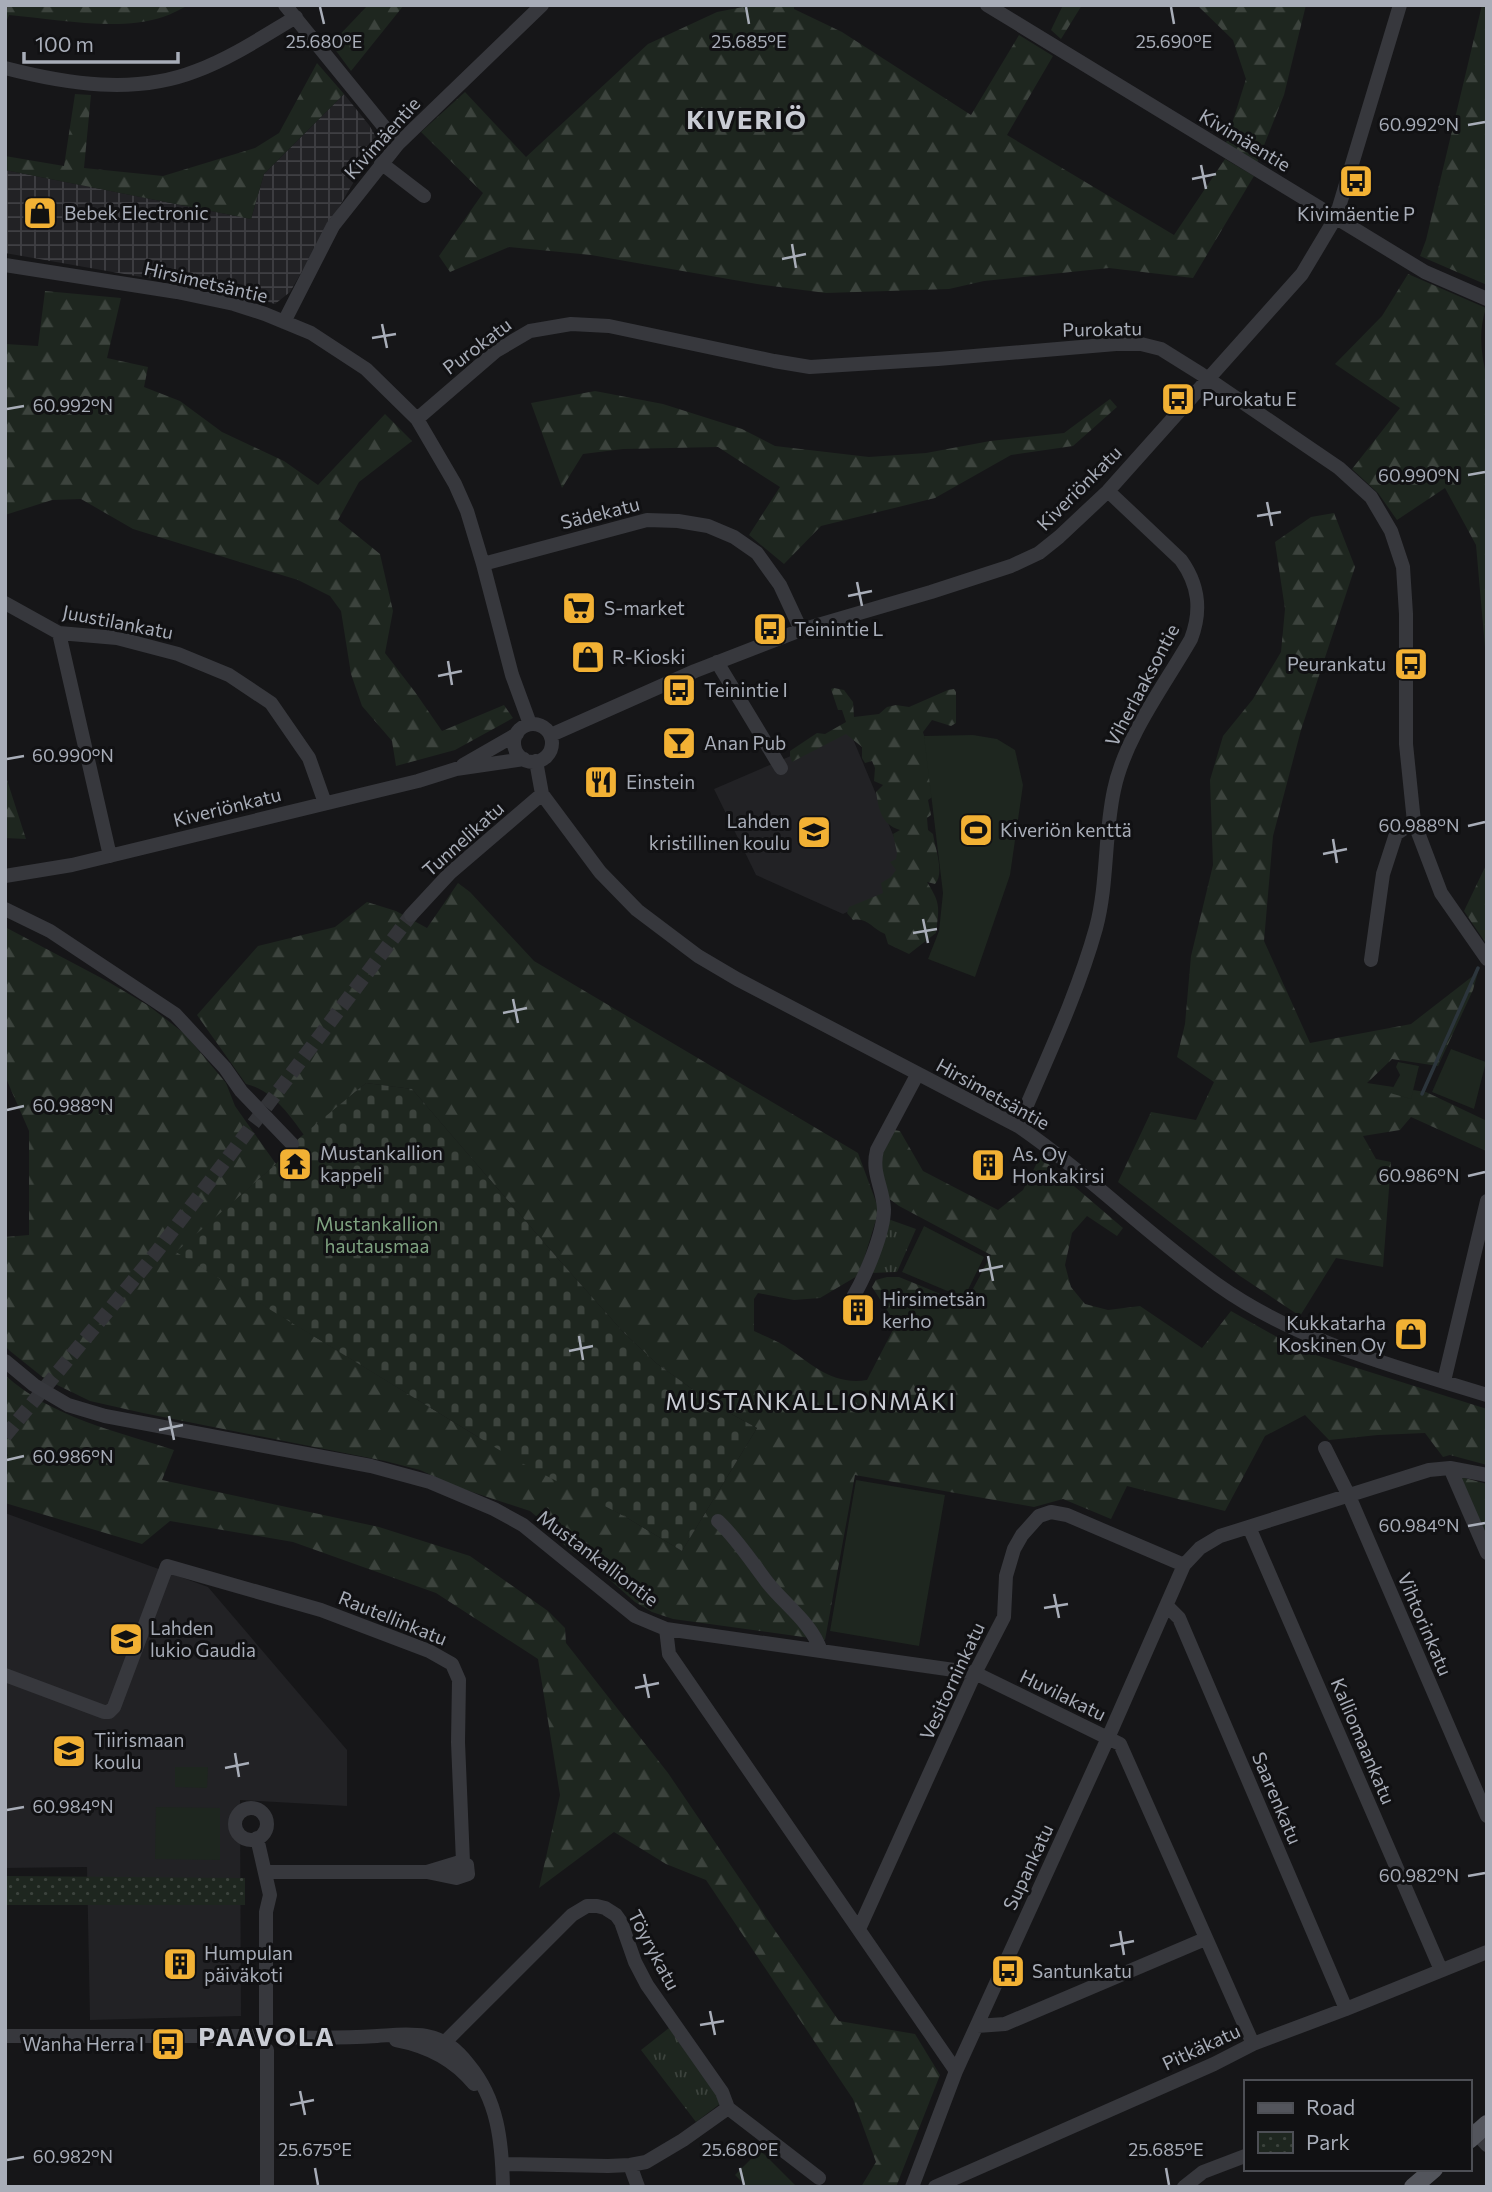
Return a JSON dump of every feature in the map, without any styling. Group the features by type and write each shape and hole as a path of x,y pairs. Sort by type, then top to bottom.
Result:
{"main road":[{"path":"1413,2187 1432,2171"}],"street":[{"path":"285,5 398,144"},
{"name":"Kivimäentie","path":"284,322 333,226 381,163 542,5"},
{"name":"Kivimäentie","path":"987,5 1425,272 1487,299"},
{"name":"Kiveriönkatu","path":"551,735 717,662 801,630 1026,561 1059,537 1108,491 1302,274 1336,217 1400,5"},
{"path":"5,68 39,77 85,83 127,86 147,83 196,72 296,17"},
{"path":"381,163 424,196"},
{"name":"Hirsimetsäntie","path":"5,265 245,307 311,333 366,369 417,419 455,484 467,511 512,675 530,724"},
{"name":"Purokatu","path":"417,419 496,351 530,331 572,324 609,326 810,367 1116,344 1141,344 1161,349 1339,468 1371,497 1391,531 1403,567 1406,614 1406,744 1413,822 1441,893 1487,959"},
{"name":"Viherlaaksontie","path":"1018,1126 1083,970 1096,926 1105,884 1113,792 1120,767 1133,738 1191,639 1197,622 1197,596 1189,572 1181,560 1108,491"},
{"name":"Sädekatu","path":"483,564 646,520 708,526 734,537 757,553 780,585 801,630"},
{"name":"Juustilankatu","path":"5,603 59,634 117,638 178,653 229,674 271,703 309,758 325,803"},
{"path":"59,634 110,856"},
{"path":"717,662 781,768"},
{"path":"530,724 542,726 551,735 552,747 542,760 530,760 516,750 517,734 530,724"},
{"name":"Kiveriönkatu","path":"456,769 517,734"},
{"name":"Kiveriönkatu","path":"5,876 110,856 418,781 456,769 530,760"},
{"name":"Hirsimetsäntie","path":"530,760 542,794 600,872 638,910 698,956 917,1075 1018,1126 1055,1152 1219,1286 1254,1307 1320,1341 1487,1395"},
{"name":"Tunnelikatu","path":"411,915 450,873 542,794"},
{"path":"1371,960 1383,874 1396,834 1413,822"},
{"path":"5,909 50,931 175,1014 225,1068 241,1091 292,1144"},
{"path":"853,1297 865,1278 882,1221 883,1200 873,1163 877,1150 917,1075"},
{"path":"1444,1381 1487,1201"},
{"name":"Mustankalliontie","path":"5,1361 34,1385 68,1405 105,1416 371,1466 430,1482 494,1509 523,1525 635,1616 666,1629 669,1654 956,2071"},
{"name":"Vihtorinkatu","path":"1325,1448 1349,1496 1487,1816"},
{"path":"1450,1468 1487,1553"},
{"path":"1184,1565 1200,1548 1220,1536 1429,1470 1450,1468 1487,1475"},
{"name":"Vesitorninkatu","path":"859,1929 975,1673 1004,1617 1006,1576 1021,1535 1039,1516 1051,1512 1068,1515 1184,1565"},
{"path":"718,1521 816,1636 821,1651"},
{"name":"Kalliomaankatu","path":"1249,1527 1441,1970"},
{"name":"Supankatu","path":"913,2185 956,2071 1184,1565"},
{"name":"Rautellinkatu","path":"5,1675 104,1712 113,1710 167,1566 321,1610 429,1651 452,1664 459,1680 458,1742 463,1862 469,1869 468,1874 462,1877 446,1877 427,1872 265,1872"},
{"name":"Saarenkatu","path":"1167,1606 1179,1618 1346,2009"},
{"name":"Huvilakatu","path":"666,1629 975,1673 1120,1744 1252,2043"},
{"path":"257,1838 265,1872 261,1895 266,1912 266,2024"},
{"name":"Töyrykatu","path":"440,2047 572,1915 587,1906 605,1908 621,1922 635,1962 647,1985 722,2092 728,2108 819,2178"},
{"path":"977,2026 1005,2024 1205,1939"},
{"name":"Pitkäkatu","path":"913,2185 934,2187 1214,2064 1252,2043 1346,2009 1487,1952"},
{"path":"266,2024 273,2025 280,2037 274,2048 267,2050 260,2049 253,2036 255,2030 266,2024"},
{"path":"5,2036 253,2036"},
{"path":"280,2037 378,2036 440,2047 472,2081 495,2116 503,2164 503,2187"},
{"path":"267,2050 267,2187"},
{"path":"503,2164 630,2165 646,2162 728,2108"},
{"path":"1184,2187 1203,2172 1244,2156"},
{"path":"630,2165 638,2187"}],"shaded area":[{"path":"344,94 378,140 290,292 275,304 238,294 5,253 5,170 251,219 264,174"},
{"name":"Lahden kristillinen koulu","path":"848,727 912,880 843,914 756,875 714,789 793,755"},
{"path":"5,1513 208,1587 347,1750 347,1806 240,1800 241,2016 90,2020 87,1867 5,1868"}],"green space":[{"path":"5,5 189,5 163,17 127,24 9,15 5,25"},
{"path":"368,5 404,5 351,71 331,44"},
{"path":"753,5 794,5 794,9 842,32 971,115 1019,35 1053,56 1007,135 1174,235 1225,159 1254,176 1193,278 1109,268 984,281 949,289 826,293 757,284 591,255 509,247 450,272 439,256 483,193 421,132 465,92 526,157 648,44 717,12"},
{"path":"1063,5 1082,5 1061,39 1051,30"},
{"path":"1197,5 1306,5 1284,95 1257,163 1226,143 1246,79 1233,40"},
{"path":"1482,5 1487,5 1487,285 1420,256"},
{"path":"317,63 344,94 264,174 251,219 5,170 5,156 64,166 75,94 91,95 84,168 163,176 255,148 279,133"},
{"path":"1408,274 1486,308 1481,334 1487,378 1487,670 1476,545 1445,488 1397,520 1378,493 1352,469 1400,408 1335,364 1382,316"},
{"path":"45,291 121,298 107,358 148,367 144,387 180,401 222,432 284,461 318,485 385,414 412,441 359,482 338,520 380,554 393,611 385,653 442,731 504,705 513,718 455,750 396,766 392,741 362,706 351,674 341,611 330,596 298,580 133,529 81,499 52,500 5,515 5,344 38,346"},
{"path":"595,391 663,404 742,429 775,446 869,457 926,453 990,441 1064,433 1110,399 1117,407 1073,446 1011,455 935,498 821,526 784,564 749,535 780,487 718,447 623,449 583,454 562,488 531,403"},
{"path":"1334,513 1355,567 1301,730 1273,836 1264,941 1310,1043 1411,1024 1478,972 1473,990 1438,1066 1392,1059 1367,1083 1426,1092 1487,1121 1486,1151 1411,1117 1400,1130 1363,1136 1376,1159 1391,1162 1383,1267 1336,1258 1300,1316 1240,1276 1118,1182 1151,1112 1196,1120 1214,1082 1177,1057 1185,1024 1191,956 1213,865 1210,780 1223,736 1253,699 1281,652 1285,609 1275,542 1311,517"},
{"path":"831,689 844,690 853,702 854,717 879,714 887,707 896,705 909,707 948,690 954,689 956,692 956,723 951,726 932,720 923,732 932,766 935,795 928,800 931,815 927,818 928,830 933,834 939,867 935,884 927,882 937,901 938,917 936,933 909,954 888,944 885,934 866,922 853,920 847,913 849,907 883,893 881,883 896,870 890,862 896,859 897,853 893,834 900,830 885,820 880,810 876,792 883,785 874,781 875,768 872,761 865,763 862,747 846,734 792,762 790,756 790,751 817,733 825,734 846,722 842,710 838,710"},
{"name":"Kiveriön kenttä","path":"973,735 997,739 1015,750 1023,785 1010,875 975,977 928,959 939,931 943,893 924,736"},
{"path":"7,780 26,839 5,838"},
{"path":"1487,863 1487,945 1464,911"},
{"path":"458,883 470,892 534,961 858,1153 879,1210 859,1275 820,1298 794,1300 758,1293 754,1299 754,1331 785,1346 823,1372 843,1380 867,1380 896,1324 872,1287 876,1280 899,1277 965,1304 991,1255 888,1198 876,1163 894,1130 900,1131 923,1171 998,1210 1023,1190 1040,1157 1123,1228 1117,1236 1087,1216 1072,1233 1065,1265 1071,1287 1085,1304 1108,1310 1140,1306 1202,1348 1231,1311 1300,1350 1487,1409 1487,1465 1450,1455 1443,1457 1425,1433 1329,1440 1305,1415 1265,1436 1225,1511 1127,1486 1111,1519 1063,1499 1034,1507 855,1475 825,1640 673,1619 652,1612 635,1602 594,1566 571,1551 530,1511 457,1487 420,1470 385,1461 90,1401 45,1379 10,1351 5,1346 5,1237 29,1235 29,1131 5,1076 5,927 107,981 149,1006 185,1034 226,1083 235,1106 276,1164 177,1252 478,1437 624,1516 682,1551 757,1428 713,1404 656,1363 624,1333 412,1089 366,1083 304,1135 272,1097 246,1084 197,1015 258,946 335,927 367,902 396,911 427,928"},
{"path":"1451,1049 1486,1062 1474,1109 1432,1092"},
{"path":"1398,1062 1419,1066 1411,1099 1390,1093 1400,1075 1396,1067"},
{"name":"Mustankallion hautausmaa","path":"366,1083 412,1089 624,1333 656,1363 713,1404 757,1428 682,1551 624,1516 514,1459 176,1252 276,1164 292,1144"},
{"path":"888,1219 916,1229 897,1272 871,1273"},
{"path":"924,1226 984,1257 964,1298 902,1272"},
{"path":"5,1375 23,1390 64,1413 174,1450 162,1480 379,1527 470,1556 548,1611 565,1628 566,1643 668,1773 839,2021 915,2034 940,2075 896,2187 861,2187 876,2162 853,2099 706,1880 666,1864 614,1832 539,1888 560,1795 538,1659 436,1593 293,1542 170,1521 142,1544 5,1503 5,1459 8,1455 5,1453"},
{"path":"1450,1474 1487,1484 1487,1563"},
{"path":"856,1480 945,1495 919,1646 830,1631"},
{"path":"175,1767 208,1767 207,1788 175,1787"},
{"path":"156,1807 220,1808 220,1860 155,1859"},
{"path":"5,1876 245,1878 245,1905 5,1905"},
{"path":"669,2028 721,2103 696,2122 641,2050"},
{"path":"760,2150 797,2187 747,2187 735,2175"}],"waterway":[{"path":"1422,1094 1478,968"}],"tunnel":[{"path":"5,1436 155,1254 411,915"}],"place":[{"name":"Kivimäentie P","path":"1356,181"},
{"name":"Bebek Electronic","path":"40,213"},
{"name":"Purokatu E","path":"1178,399"},
{"name":"S-market","path":"579,608"},
{"name":"Teinintie L","path":"770,629"},
{"name":"R-Kioski","path":"588,657"},
{"name":"Peurankatu","path":"1411,664"},
{"name":"Teinintie I","path":"679,690"},
{"name":"Anan Pub","path":"679,743"},
{"name":"Einstein","path":"601,782"},
{"name":"Kiveriön kenttä","path":"976,830"},
{"name":"Lahden kristillinen koulu","path":"814,832"},
{"name":"Mustankallion kappeli","path":"295,1164"},
{"name":"As. Oy Honkakirsi","path":"988,1165"},
{"name":"Hirsimetsän kerho","path":"858,1310"},
{"name":"Kukkatarha Koskinen Oy","path":"1411,1334"},
{"name":"Lahden lukio Gaudia","path":"126,1639"},
{"name":"Tiirismaan koulu","path":"69,1751"},
{"name":"Humpulan päiväkoti","path":"180,1964"},
{"name":"Santunkatu","path":"1008,1971"},
{"name":"Wanha Herra I","path":"168,2044"}],"district":[{"name":"KIVERIÖ","path":"747,120"},
{"name":"MUSTANKALLIONMÄKI","path":"811,1402"},
{"name":"PAAVOLA","path":"267,2037"}]}
